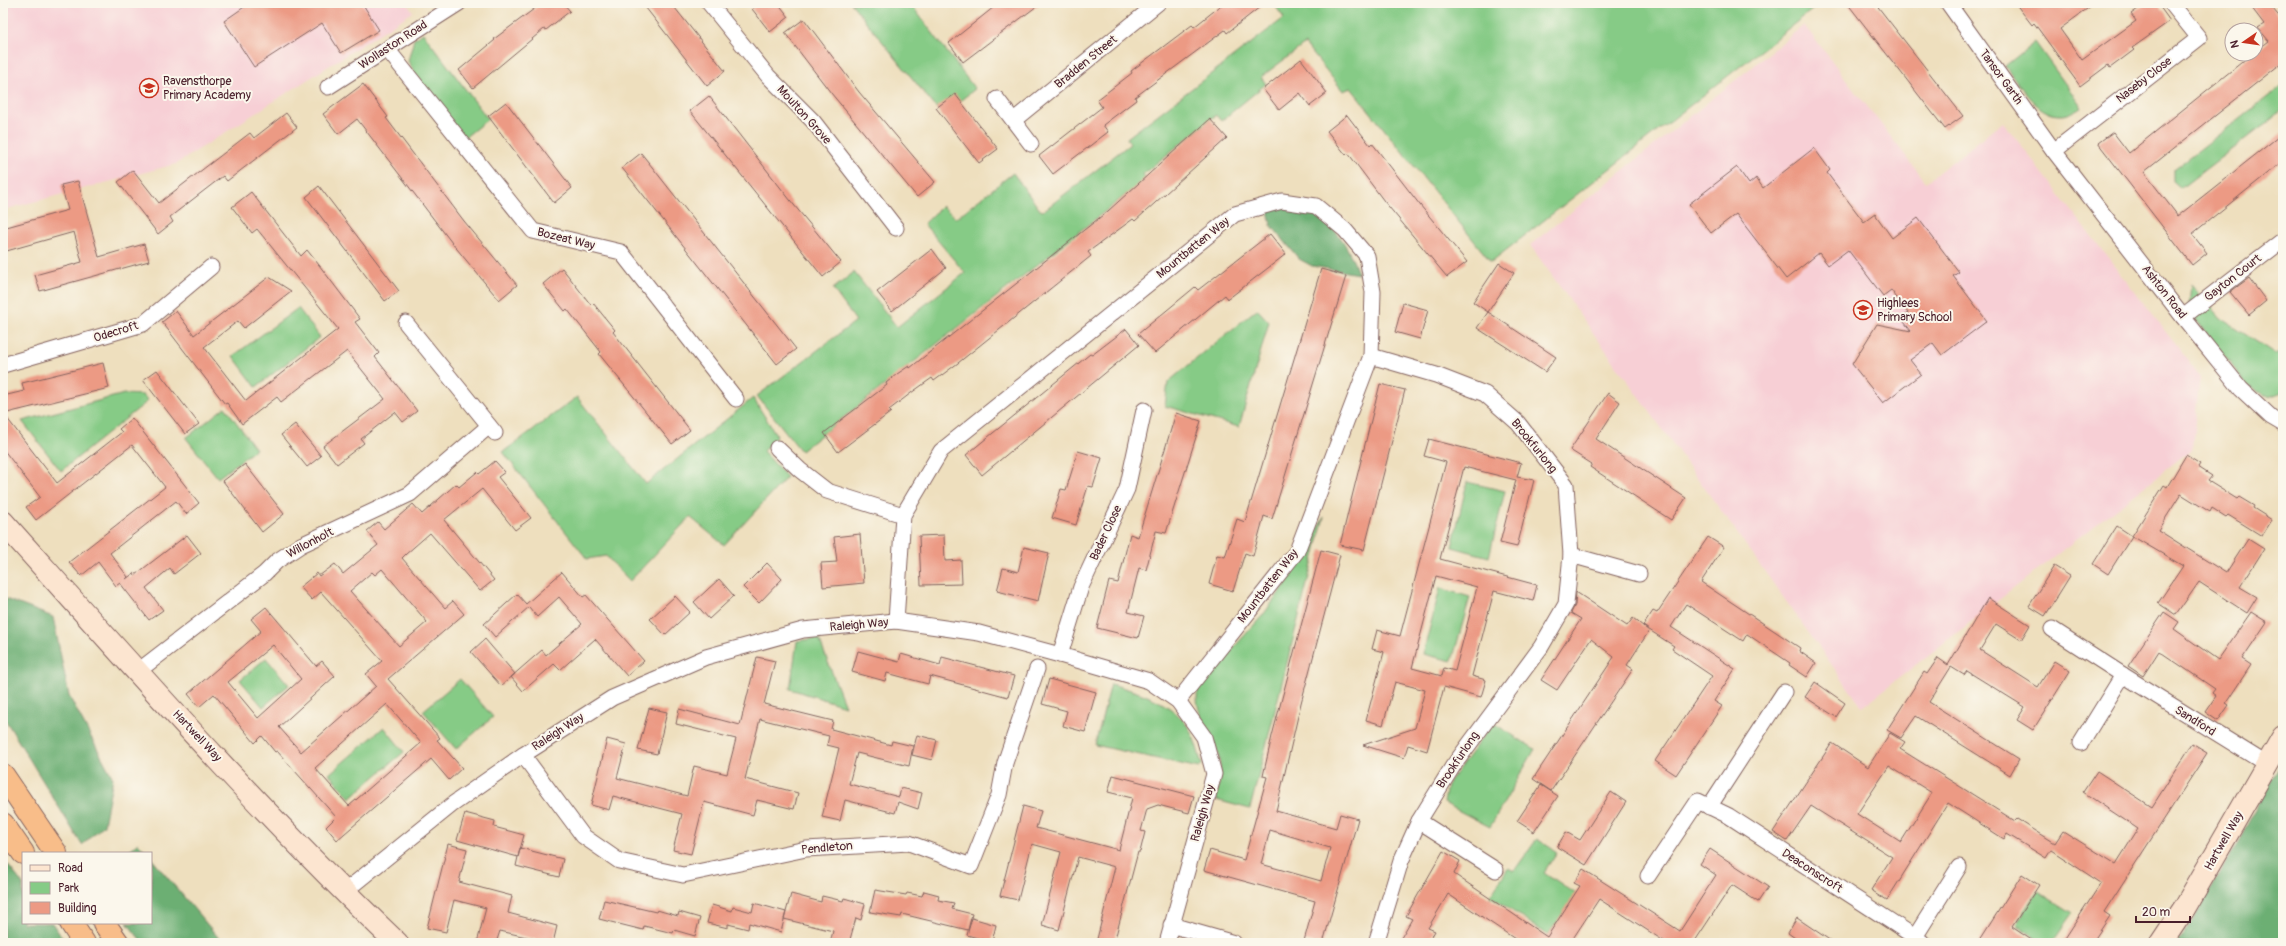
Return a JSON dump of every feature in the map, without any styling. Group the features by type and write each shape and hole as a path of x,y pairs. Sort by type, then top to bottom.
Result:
{"highway":[{"path":"3,775 55,852"},
{"path":"3,824 22,852"},
{"path":"72,924 84,943"},
{"path":"105,924 118,943"}],"street":[{"name":"Wollaston Road","path":"328,86 459,3"},
{"name":"Moulton Grove","path":"709,3 768,76 813,121 896,228"},
{"name":"Bradden Street","path":"1014,120 1158,3"},
{"name":"Tansor Garth","path":"1948,3 2054,151"},
{"name":"Naseby Close","path":"2054,151 2199,38 2171,3"},
{"name":"Bozeat Way","path":"387,49 533,231 621,252 736,399"},
{"path":"997,99 1031,144"},
{"name":"Ashton Road","path":"2054,151 2240,389 2271,417 2283,424"},
{"name":"Mountbatten Way","path":"896,621 903,515 941,450 1235,214 1282,201 1316,206 1344,230 1367,256 1373,292 1371,356 1297,551 1178,701"},
{"name":"Gayton Court","path":"2183,316 2283,240"},
{"name":"Odecroft","path":"3,365 143,324 211,267"},
{"name":"Willonholt","path":"137,672 264,574 277,561 301,545 410,494 492,430 406,323"},
{"name":"Brookfurlong","path":"1371,356 1436,375 1485,394 1518,423 1566,485 1572,555 1566,604 1541,647 1453,766 1419,821 1401,861 1376,943"},
{"name":"Bader Close","path":"1060,655 1081,587 1127,489 1144,410"},
{"path":"777,448 800,470 827,491 903,515"},
{"name":"Hartwell Way","path":"3,522 137,672 344,892 397,943"},
{"path":"1572,555 1639,574"},
{"name":"Raleigh Way","path":"344,892 453,804 523,755 612,698 706,657 803,630 896,621 979,633 1060,655 1149,681 1178,701 1204,736 1214,774 1167,943"},
{"name":"Sandford","path":"2052,629 2268,766"},
{"name":"Pendleton","path":"523,755 583,836 619,861 683,875 806,849 909,843 971,866 999,795 1005,763 1037,669"},
{"path":"2081,743 2123,675"},
{"path":"1709,807 1784,692"},
{"name":"Hartwell Way","path":"2161,943 2186,907 2283,738"},
{"name":"Deaconscroft","path":"1648,876 1698,801 1728,816 1919,940 1959,867"},
{"path":"1419,821 1496,870"},
{"path":"1171,925 1234,943"}],"shaded area":[{"name":"Ravensthorpe Primary Academy","path":"3,3 407,3 413,12 176,164 3,210"},
{"name":"Highlees Primary School","path":"1804,25 1926,182 2003,122 2200,376 2192,449 1862,707 1530,245"}],"green space":[{"path":"851,3 910,3 975,89 942,115"},
{"path":"1273,3 1815,3 1817,6 1491,262 1351,88 1343,91 1305,44 1261,77 1266,84 1221,121 1216,115 1143,174 1146,179 801,451 757,396 856,321 833,289 854,272 897,327 965,273 924,224 942,206 956,218 1013,173 1040,210 1043,211 1130,144 1127,138 1284,18"},
{"path":"423,33 488,119 464,138 415,74 408,61 414,39"},
{"path":"2035,42 2082,107 2068,114 2058,115 2048,112 2031,100 2005,66"},
{"path":"2283,85 2283,110 2181,188 2173,181 2173,170"},
{"path":"1283,207 1304,210 1317,215 1333,228 1345,245 1355,264 1358,274 1312,266 1299,259 1271,225 1268,210"},
{"path":"2191,284 2220,318 2274,353 2283,353 2282,392 2269,397 2248,386 2193,316 2189,305"},
{"path":"298,308 320,337 256,387 233,356"},
{"path":"1257,309 1269,322 1239,427 1165,406 1168,382"},
{"path":"124,394 143,395 148,401 61,471 22,421"},
{"path":"577,397 646,484 753,398 777,436 763,451 787,477 724,545 690,517 630,581 606,556 587,559 503,452"},
{"path":"225,407 256,449 218,478 186,438"},
{"path":"1467,482 1505,491 1489,557 1452,547"},
{"path":"1324,517 1250,809 1216,800 1220,780 1220,764 1217,750 1200,714 1197,696 1199,686 1263,615 1291,577"},
{"path":"1440,588 1470,597 1452,661 1423,654"},
{"path":"3,598 53,617 69,696 113,778 104,825 82,845 3,716"},
{"path":"819,638 845,706 790,689 797,641"},
{"path":"266,658 289,685 263,707 240,680"},
{"path":"460,679 493,717 456,749 423,711"},
{"path":"1111,684 1145,695 1167,706 1176,713 1191,732 1202,765 1199,768 1095,745"},
{"path":"1493,723 1535,749 1490,827 1444,803 1447,785"},
{"path":"384,727 404,752 350,798 329,774"},
{"path":"2283,760 2283,943 2176,943 2198,913"},
{"path":"1537,839 1557,852 1544,872 1576,894 1548,935 1490,896 1508,868 1514,871"},
{"path":"138,843 146,852 127,852"},
{"path":"3,859 22,883 22,924 53,924 66,943 3,943"},
{"path":"152,859 223,943 143,943 128,924 152,924"},
{"path":"2038,891 2073,913 2052,943 2045,943 2016,925"}],"building":[{"path":"250,3 362,3 379,30 341,53 322,23 254,67 224,21"},
{"path":"542,3 563,3 570,11 546,30 544,29 473,88 459,70 495,40 494,39"},
{"path":"642,3 671,3 725,71 707,86"},
{"path":"760,3 778,3 789,17 770,32 752,9"},
{"path":"999,3 1041,3 963,62 949,43"},
{"path":"1224,3 1265,3 1227,33 1225,30 1135,97 1136,100 1103,125 1108,132 1053,174 1039,156 1102,107 1097,100 1132,73 1131,71 1192,25 1194,27"},
{"path":"1847,3 1875,3 1963,116 1945,129"},
{"path":"2015,3 2095,3 2060,29 2082,60 2136,21 2131,14 2146,3 2157,3 2170,21 2132,48 2134,50 2110,68 2108,65 2080,86 2034,23 2032,25"},
{"path":"2248,3 2268,3 2283,21 2283,62 2144,172 2178,216 2283,133 2283,161 2192,234 2207,253 2192,265 2098,143 2113,132 2129,153 2242,62 2264,62 2264,45 2269,41 2264,35 2264,22"},
{"path":"804,19 859,92 935,182 917,197 831,93 785,33"},
{"path":"1301,59 1327,93 1310,106 1300,93 1279,110 1263,89"},
{"path":"363,84 388,117 386,118 464,221 517,285 499,300 452,243 357,119 338,134 323,114"},
{"path":"955,94 998,149 979,163 936,108"},
{"path":"709,96 794,205 841,262 823,277 690,111"},
{"path":"506,102 572,188 554,203 488,116"},
{"path":"286,113 297,127 227,181 223,176 170,217 173,222 158,234 118,182 133,170 159,203 250,133 254,138"},
{"path":"1347,115 1370,145 1372,143 1467,262 1447,277 1384,201 1348,153 1346,155 1327,131"},
{"path":"1210,119 1227,138 1135,221 1133,219 1088,252 1091,256 958,363 934,381 932,378 911,393 889,410 891,412 838,452 824,433 887,385 886,383 897,374 909,366 910,368 1108,211"},
{"path":"1814,148 1830,170 1827,173 1864,222 1875,214 1892,238 1918,218 1959,272 1953,276 1987,321 1942,355 1933,343 1910,360 1921,374 1883,403 1852,364 1877,324 1911,331 1901,318 1908,313 1891,290 1883,296 1848,250 1828,265 1819,253 1786,279 1736,214 1711,233 1689,204 1737,167 1749,184 1756,178 1763,188"},
{"path":"641,153 796,349 777,364 622,168"},
{"path":"78,181 99,257 144,244 149,261 40,291 35,275 82,262 74,232 3,252 3,228 68,210 61,185"},
{"path":"319,186 399,291 385,301 306,197"},
{"path":"251,192 301,256 307,250 360,319 355,322 379,353 375,357 417,411 403,422 395,412 361,439 364,443 337,464 323,446 385,399 347,351 281,402 277,397 242,424 162,322 176,311 194,335 269,277 291,291 244,328 238,321 204,347 246,401 338,329 257,229 252,233 232,207"},
{"path":"1270,234 1286,254 1228,299 1225,295 1155,353 1138,334 1195,287 1198,290"},
{"path":"932,249 946,268 892,311 877,292"},
{"path":"1499,263 1514,273 1488,312 1473,302"},
{"path":"562,268 591,305 593,303 615,330 613,332 690,430 672,444 599,354 601,352 567,309 565,311 543,284"},
{"path":"1321,269 1346,276 1272,519 1264,516 1253,556 1245,553 1233,591 1209,584 1217,555 1225,557 1237,519 1245,522"},
{"path":"2249,278 2266,301 2249,315 2230,292"},
{"path":"1403,303 1428,310 1420,339 1395,332"},
{"path":"1488,312 1556,357 1545,372 1477,328"},
{"path":"1126,329 1139,345 982,475 966,455 1090,354 1092,355"},
{"path":"103,363 109,388 7,413 3,396 24,391 22,383"},
{"path":"157,370 199,424 185,434 143,380"},
{"path":"1380,384 1405,390 1364,550 1340,545"},
{"path":"1608,393 1620,402 1596,439 1686,498 1671,520 1590,467 1592,464 1570,450"},
{"path":"3,413 57,483 122,432 119,429 132,418 199,503 186,514 176,501 110,553 128,577 126,579 134,573 135,575 187,535 201,553 174,574 170,568 146,588 163,610 149,620 120,583 116,586 98,562 81,576 69,562 165,487 132,445 36,520 26,507 40,497 3,449"},
{"path":"1176,413 1201,421 1166,533 1156,531 1146,570 1139,568 1128,612 1144,616 1138,638 1097,628 1109,581 1118,583 1130,534 1138,537"},
{"path":"295,424 321,456 307,467 281,435"},
{"path":"1429,439 1521,463 1517,477 1534,480 1517,547 1500,543 1516,480 1464,467 1440,559 1537,585 1533,601 1494,591 1472,676 1486,680 1481,697 1444,687 1427,751 1408,745 1404,758 1363,745 1415,728 1425,690 1395,682 1383,725 1366,720 1384,652 1372,649 1377,630 1400,636 1446,462 1424,456","holes":["1436,576 1477,587 1455,671 1444,668 1442,676 1412,668"]},
{"path":"1078,451 1102,458 1093,487 1088,486 1076,525 1052,518 1061,489 1066,490"},
{"path":"2186,455 2200,464 2198,467 2212,476 2208,481 2237,499 2239,497 2254,506 2253,508 2272,520 2262,536 2228,515 2226,517 2212,508 2210,512 2181,494 2158,530 2226,573 2248,539 2264,549 2240,587 2257,597 2247,613 2199,582 2176,615 2158,603 2183,566 2132,536 2164,485 2167,487"},
{"path":"495,461 505,472 498,477 531,518 515,530 482,489 444,520 494,580 480,591 430,533 402,558 445,608 453,601 464,614 388,679 440,738 437,740 462,768 449,780 431,759 337,840 326,827 336,817 262,736 255,743 214,694 199,707 188,694 261,631 251,619 266,607 316,666 322,661 335,676 279,727 301,752 376,686 366,674 382,661 321,592 312,600 300,587 317,573 319,576 335,564 343,574 378,545 367,531 378,522 384,529 413,504 422,514 456,484 459,487 477,472 479,474","holes":["382,569 427,622 399,646 350,591 372,572 375,575","273,645 301,679 258,718 228,682","387,704 421,743 349,806 315,768"]},
{"path":"245,464 284,514 262,532 223,481"},
{"path":"2117,526 2132,536 2108,574 2093,564"},
{"path":"860,534 864,583 823,587 821,563 837,562 834,537"},
{"path":"944,535 945,561 961,560 962,584 921,585 919,536"},
{"path":"1708,537 1724,547 1701,582 1800,648 1799,651 1816,663 1807,677 1789,665 1790,663 1747,634 1743,641 1686,604 1671,627 1735,669 1714,701 1722,706 1676,775 1655,761 1712,676 1672,649 1674,646 1643,626 1653,611 1657,613"},
{"path":"1024,547 1049,553 1038,601 997,591 1003,568 1018,572"},
{"path":"1321,550 1340,555 1301,703 1276,811 1336,828 1340,814 1358,819 1323,943 1304,941 1315,901 1204,870 1210,850 1244,860 1267,777 1263,776 1272,736","holes":["1270,830 1330,848 1321,881 1261,864"]},
{"path":"767,563 782,579 759,603 743,587"},
{"path":"2054,566 2070,576 2045,616 2029,606"},
{"path":"562,572 583,597 586,595 644,661 627,676 595,639 560,670 554,664 523,691 511,677 542,650 546,655 582,624 559,597 537,617 529,607 495,637 484,624 517,594 526,604"},
{"path":"719,579 734,596 709,619 694,602"},
{"path":"1576,592 1627,626 1633,618 1649,631 1627,665 1633,669 1551,791 1533,779 1614,657 1591,639 1557,690 1541,680 1581,619 1571,613 1575,605"},
{"path":"675,596 690,612 665,635 650,619"},
{"path":"1988,598 2030,625 2021,640 1996,624 1980,650 2038,687 2054,661 2070,671 2033,730 2017,720 2025,707 1967,671 1964,675 1951,667 1929,702 2019,759 2010,775 1916,716 1901,738 1887,730 1924,672 1927,674 1938,658 1948,665"},
{"path":"2164,612 2179,622 2174,629 2218,660 2251,612 2267,622 2242,659 2251,665 2226,703 2229,705 2218,721 2205,712 2216,696 2212,693 2215,689 2159,651 2143,676 2128,666"},
{"path":"485,639 515,674 501,686 471,652"},
{"path":"858,651 899,662 901,654 940,665 942,657 1014,676 1008,697 930,676 928,684 887,673 885,681 852,672"},
{"path":"757,657 775,661 764,704 833,721 831,729 891,745 892,741 913,746 909,766 857,753 849,784 899,797 901,788 922,793 918,809 898,802 895,813 845,800 840,821 822,817 839,748 827,745 829,736 760,719 745,779 798,793 794,809 757,800 753,815 704,802 691,854 673,850 682,814 613,796 609,810 591,805 607,739 626,744 617,778 687,796 694,766 727,774 736,739 676,724 679,709 740,725"},
{"path":"1049,679 1096,692 1085,732 1063,726 1067,711 1042,704"},
{"path":"1815,682 1845,703 1836,717 1805,697"},
{"path":"649,708 667,712 657,754 638,750"},
{"path":"1890,733 1905,742 1900,749 2015,821 2017,819 2055,843 2063,831 2116,864 2138,829 2083,792 2097,771 2152,807 2192,744 2207,753 2104,912 2110,916 2092,943 2062,943 2101,883 2051,850 2046,858 2007,834 2004,839 1948,803 1887,900 1871,890 1892,857 1811,806 1787,841 1773,832 1832,743 1868,767","holes":["1889,766 1932,793 1901,842 1857,814"]},
{"path":"917,735 937,740 932,760 912,755"},
{"path":"1113,775 1194,796 1189,813 1158,805 1147,809 1141,831 1145,832 1140,852 1138,852 1114,943 1096,943 1115,867 1078,857 1059,930 1042,925 1061,852 1032,844 1018,900 1000,896 1023,806 1041,811 1036,828 1119,850 1132,798 1108,792"},
{"path":"1541,785 1558,796 1534,832 1517,821"},
{"path":"1611,792 1626,802 1586,865 1557,847 1566,832 1580,840"},
{"path":"465,813 495,821 494,827 524,835 518,857 457,840"},
{"path":"448,844 467,849 459,882 512,896 508,913 557,926 553,943 500,931 496,943 477,943 486,908 454,900 446,932 427,928"},
{"path":"520,848 563,859 559,877 516,866"},
{"path":"1710,849 1768,887 1758,902 1732,885 1695,941 1698,943 1667,943 1599,899 1570,943 1521,943 1448,894 1428,928 1435,931 1428,943 1398,943 1412,919 1406,916 1443,851 1460,861 1454,874 1547,937 1580,886 1574,883 1583,869 1680,931 1716,875 1700,864"},
{"path":"2022,874 2039,885 2012,927 2036,943 1978,943"},
{"path":"875,890 922,896 924,891 939,895 938,900 954,903 952,909 972,914 968,930 902,914 901,917 870,912"},
{"path":"791,894 821,902 822,896 843,901 844,898 865,904 861,920 856,918 849,943 830,943 833,931 784,919"},
{"path":"604,900 656,912 657,910 678,916 679,912 700,918 695,936 674,930 673,933 644,926 643,930 599,919"},
{"path":"754,903 786,912 781,932 749,923 748,929 728,924 728,928 707,923 712,905 732,911 733,907 752,912"},
{"path":"972,918 996,925 992,942 967,935"},
{"path":"1797,918 1834,943 1802,943 1788,933"}],"place":[{"name":"Ravensthorpe Primary Academy","path":"149,88"},
{"name":"Highlees Primary School","path":"1863,310"}]}
